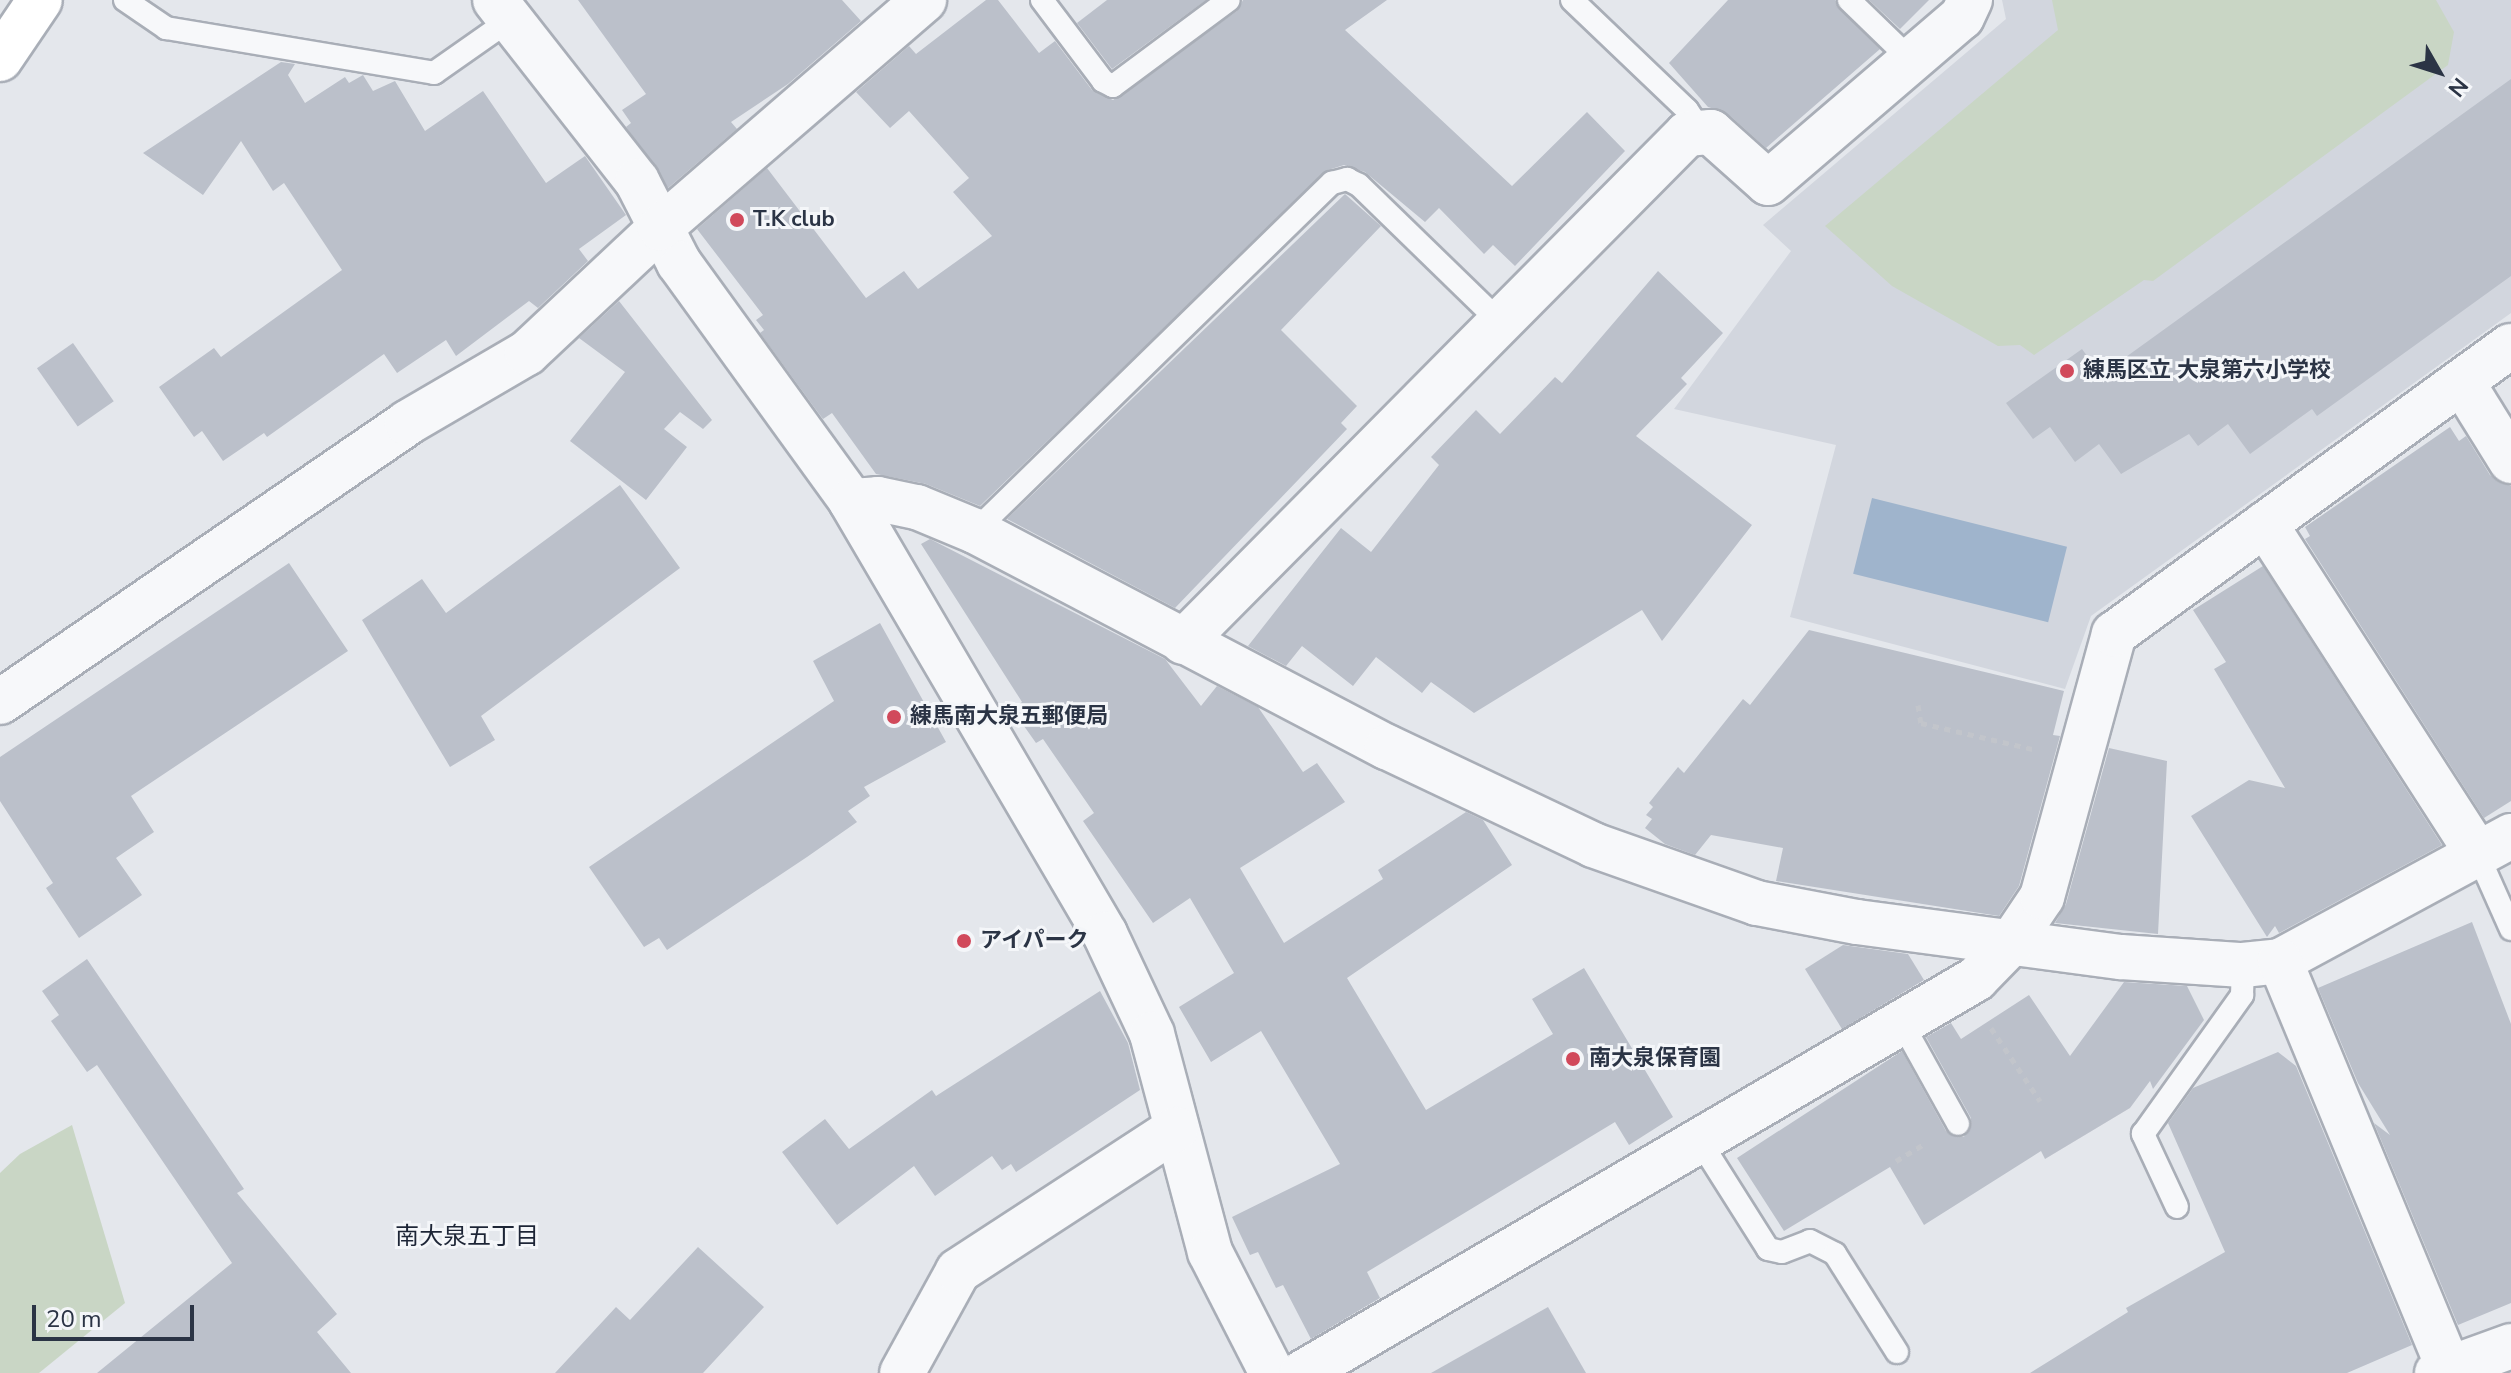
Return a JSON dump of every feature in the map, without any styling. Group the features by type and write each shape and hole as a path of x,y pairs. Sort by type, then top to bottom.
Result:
{"main road":[{"path":"0,59 40,0"}],"street":[{"path":"1183,642 1687,134 1700,129 1711,132 1768,183 1962,17 1970,0"},
{"path":"0,702 407,423 527,353 901,7"},
{"path":"503,10 637,181 679,263 851,501 1105,934 1152,1034 1210,1252 1272,1373"},
{"path":"1302,1373 1701,1143 1963,987 2011,943 2042,897 2114,634 2511,346"},
{"path":"2462,382 2511,461"},
{"path":"851,501 878,499 917,507 975,531 1387,747 1677,878 1786,909 2011,943 2262,963 2494,846 2265,524"},
{"path":"2262,963 2443,1371 2511,1346"},
{"path":"902,1373 958,1271 1176,1129"}],"lane":[{"path":"125,0 166,28 434,73 503,10"},
{"path":"1042,0 1103,81 1113,86 1229,0"},
{"path":"1572,0 1687,110 1700,129"},
{"path":"1849,0 1911,60"},
{"path":"975,531 1332,183 1347,179 1359,185 1500,322"},
{"path":"2494,846 2511,929"},
{"path":"2177,1207 2143,1134 2262,963"},
{"path":"1903,1025 1958,1124"},
{"path":"1701,1143 1768,1249 1782,1252 1810,1241 1835,1254 1897,1352"}],"path":[{"path":"1918,705 1921,723 2080,760"},
{"path":"1963,987 2040,1101"}],"shaded area":[{"name":"練馬区立 大泉第六小学校","path":"2002,0 2511,0 2511,313 2091,616 2065,689 1790,617 1836,445 1674,409 1791,251 1763,225 2006,19"}],"green space":[{"path":"2052,0 2436,0 2454,32 2448,65 2153,281 2144,280 2034,355 2020,345 1998,346 1892,286 1825,226 2058,30"},
{"path":"72,1125 125,1303 39,1373 0,1373 0,1173 20,1154"}],"water":[{"path":"1872,498 2067,547 2048,622 1853,574"}],"building":[{"path":"578,0 842,0 861,21 788,84 731,122 737,129 668,188 626,127 631,123 622,110 646,94"},
{"path":"986,0 998,0 1039,53 1055,41 1092,90 1113,100 1237,11 1243,0 1387,0 1345,30 1512,186 1587,112 1625,151 1515,266 1493,245 1484,254 1439,208 1425,222 1365,172 1344,165 1328,170 980,506 926,484 876,474 832,413 823,419 814,407 760,333 764,330 756,320 763,315 697,229 767,168 866,298 904,271 918,289 992,236 953,192 969,178 909,111 890,128 856,92 909,46 916,54"},
{"path":"1107,0 1206,0 1112,69 1077,23"},
{"path":"1728,0 1835,0 1880,49 1766,148 1727,113 1708,107 1669,63"},
{"path":"1869,0 1929,0 1900,29"},
{"path":"281,62 295,64 288,75 305,103 345,77 349,83 363,75 373,91 395,81 425,131 483,91 546,183 585,156 626,215 579,249 588,261 538,308 529,301 456,356 446,340 397,373 384,354 267,437 264,433 223,461 202,431 194,437 159,387 214,348 221,357 342,270 284,183 273,191 241,141 203,195 143,153"},
{"path":"2511,79 2511,276 2317,416 2312,409 2250,454 2228,424 2198,446 2189,434 2121,474 2099,444 2075,462 2050,427 2033,439 2006,403 2082,349 2101,375"},
{"path":"1345,194 1381,226 1281,330 1357,406 1341,423 1347,429 1175,608 1007,519"},
{"path":"1658,271 1723,333 1681,378 1687,384 1636,436 1752,525 1662,641 1642,610 1474,713 1431,682 1422,693 1376,657 1353,686 1302,646 1286,666 1248,646 1341,528 1371,552 1439,465 1431,457 1476,410 1500,434 1555,377 1562,383"},
{"path":"619,301 712,420 703,429 680,412 664,429 687,447 646,500 570,441 625,372 579,338"},
{"path":"73,343 114,401 78,426 37,368"},
{"path":"2450,427 2459,441 2466,436 2490,475 2511,486 2511,801 2484,818 2305,539 2310,536 2305,527"},
{"path":"620,485 680,568 481,716 495,740 450,767 362,620 422,579 446,613"},
{"path":"930,539 1165,659 1201,706 1217,686 1258,707 1303,772 1317,763 1345,802 1240,868 1284,943 1383,879 1378,870 1466,812 1483,820 1512,865 1347,978 1426,1110 1553,1034 1532,999 1584,968 1673,1117 1629,1145 1615,1122 1367,1272 1380,1298 1311,1339 1283,1285 1276,1288 1258,1252 1250,1255 1232,1217 1340,1164 1261,1031 1211,1062 1179,1007 1234,973 1190,898 1153,923 1083,821 1094,813 1043,739 1036,743 1012,709 1022,702 921,544"},
{"path":"289,563 348,651 131,796 154,832 116,858 142,895 79,938 46,888 53,883 0,801 0,757"},
{"path":"2263,566 2442,845 2279,933 2275,926 2267,937 2191,816 2249,780 2285,788 2214,669 2226,662 2193,610"},
{"path":"880,623 946,742 864,787 870,796 848,811 857,822 807,857 667,950 659,938 644,947 589,867 834,701 813,661"},
{"path":"1809,630 2064,691 2053,735 2060,736 2019,886 1999,916 1776,881 1783,848 1711,835 1695,855 1665,844 1645,828 1652,819 1646,815 1653,807 1649,803 1678,767 1684,773 1743,699 1750,705"},
{"path":"2109,748 2167,761 2158,934 2055,923 2066,904"},
{"path":"2472,922 2511,1024 2511,1303 2458,1325 2374,1123 2390,1135 2358,1083 2318,988"},
{"path":"1843,945 1908,954 1924,980 1842,1029 1805,969"},
{"path":"87,959 244,1189 237,1193 337,1314 317,1332 351,1373 97,1373 232,1263 97,1065 87,1072 51,1021 59,1015 42,991"},
{"path":"2124,982 2187,986 2204,1020 2153,1089 2150,1081 2130,1108 2045,1159 2041,1151 1924,1225 1890,1167 1784,1231 1737,1158 1902,1051 1946,1131 1964,1137 1971,1118 1926,1037 1951,1023 1961,1039 2029,995 2070,1056"},
{"path":"1100,991 1128,1043 1140,1090 1016,1172 1011,1164 1002,1170 992,1156 935,1196 914,1166 837,1225 782,1152 825,1119 849,1149 932,1090 936,1096"},
{"path":"2278,1052 2296,1066 2412,1345 2347,1373 2030,1373 2128,1312 2126,1308 2225,1252 2168,1123 2193,1088"},
{"path":"698,1247 764,1307 703,1373 555,1373 616,1307 630,1320"},
{"path":"1548,1307 1586,1373 1431,1373"}],"place":[{"name":"T.K club","path":"737,220"},
{"name":"練馬区立 大泉第六小学校","path":"2067,371"},
{"name":"練馬南大泉五郵便局","path":"894,717"},
{"name":"アイパーク","path":"964,941"},
{"name":"南大泉保育園","path":"1573,1059"}],"district":[{"name":"南大泉五丁目","path":"467,1237"}]}
